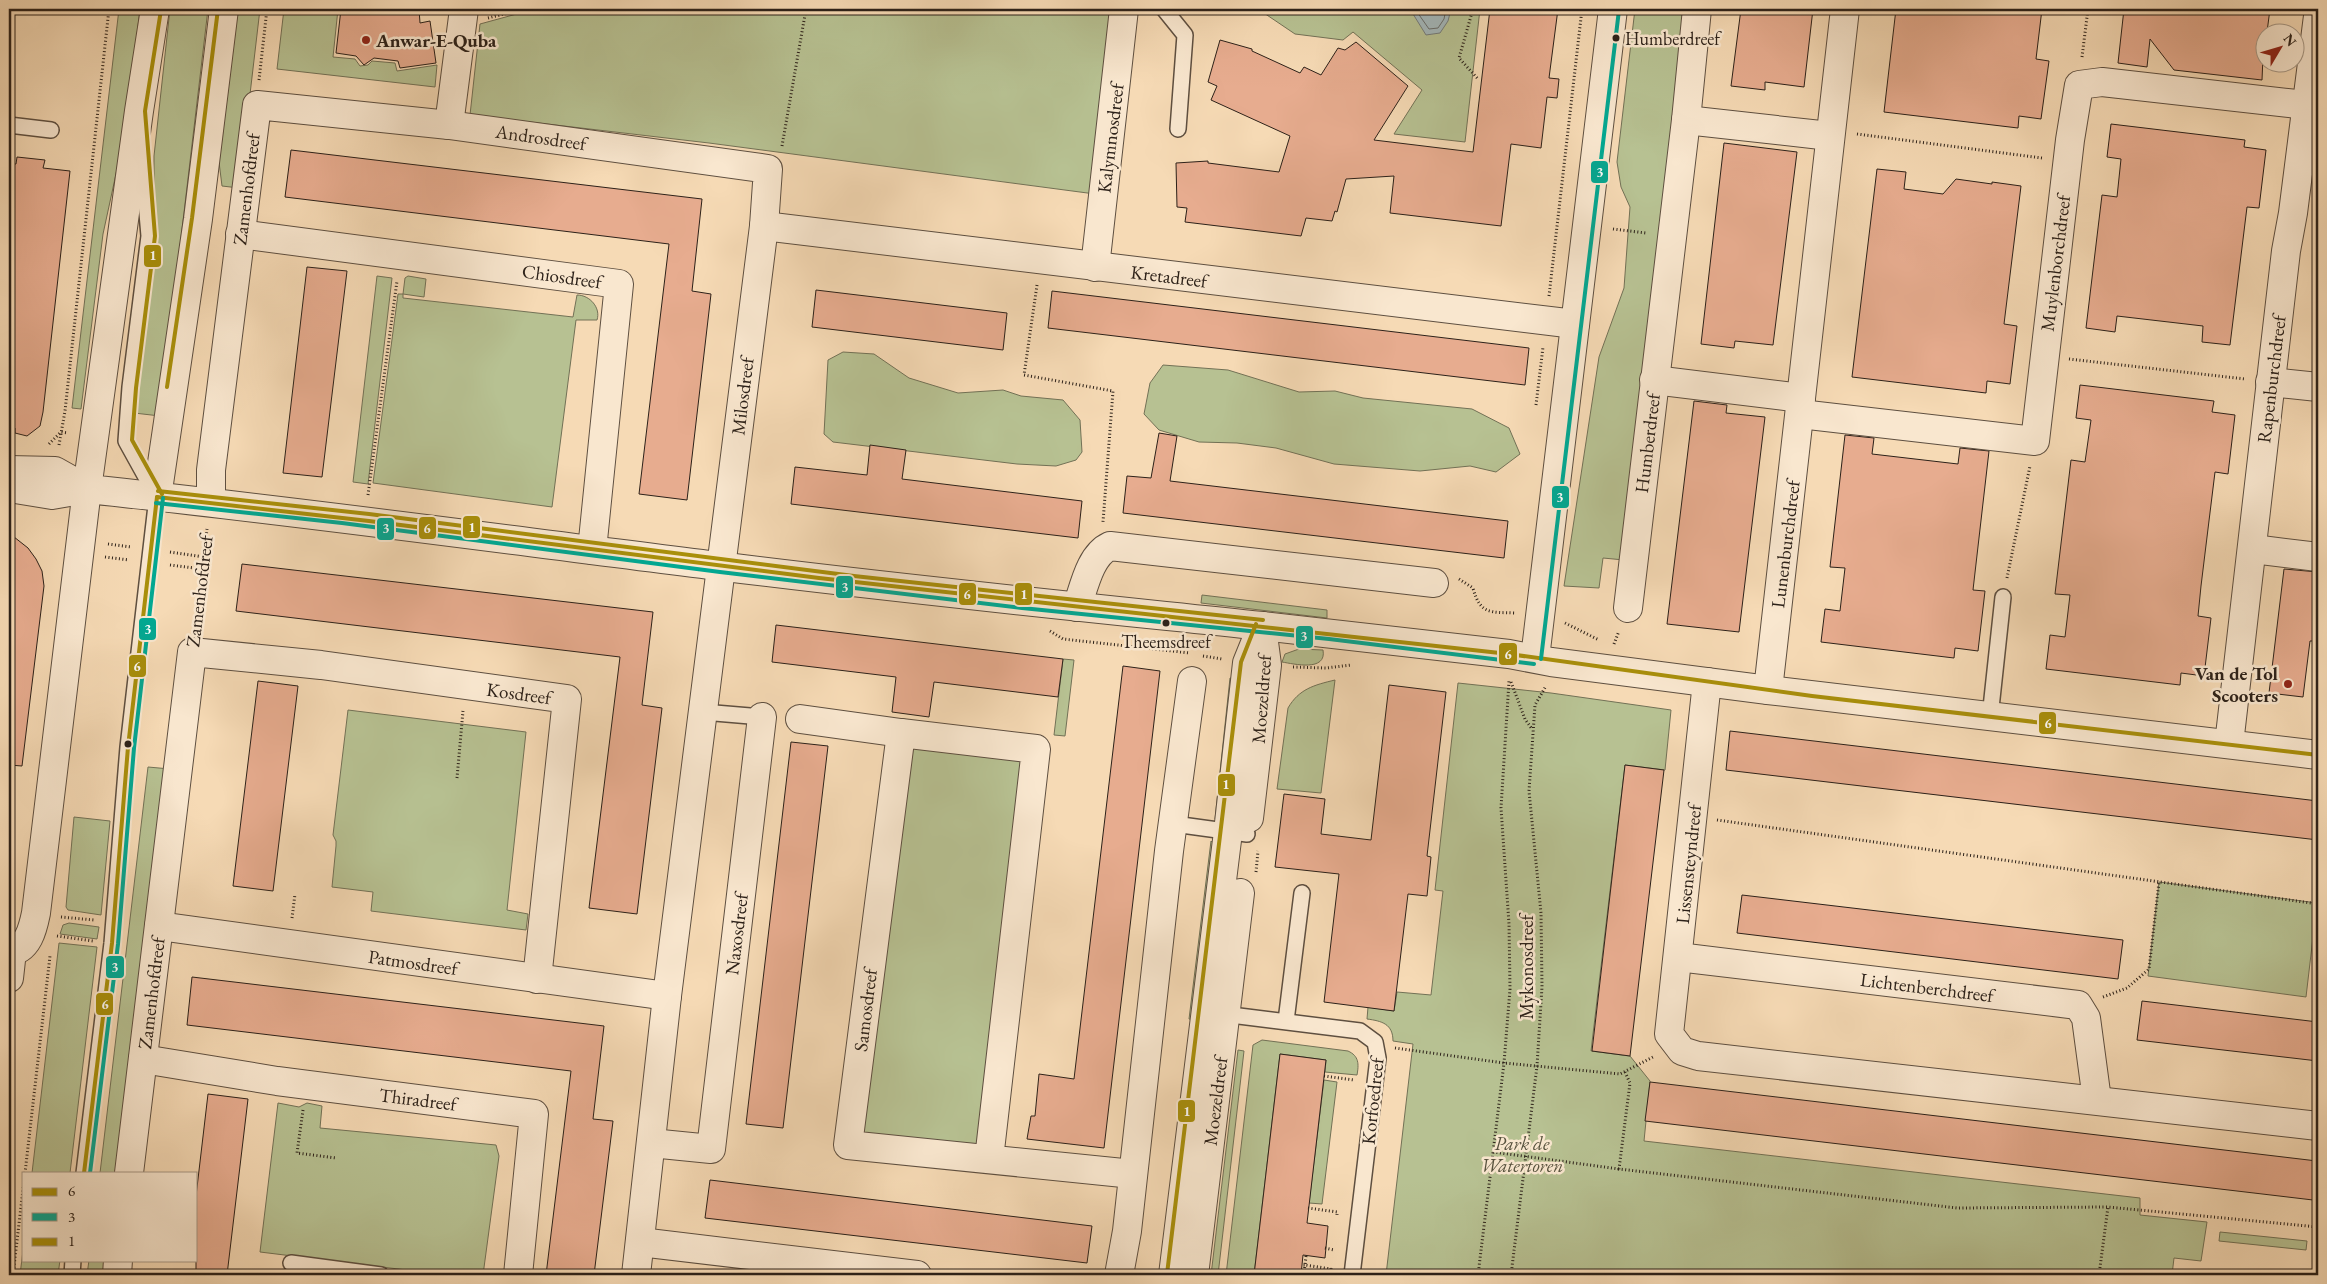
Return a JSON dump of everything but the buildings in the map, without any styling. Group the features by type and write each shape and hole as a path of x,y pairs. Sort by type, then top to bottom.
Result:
{"street":[{"path":"9,978 10,951 23,945 32,932 36,913 72,601 82,542 87,490 138,111 155,9"},
{"path":"158,496 198,219 224,9"},
{"name":"Kalymnosdreef","path":"1095,268 1124,9"},
{"path":"1543,660 1541,616 1613,9"},
{"name":"Humberdreef","path":"1628,608 1686,120 1697,9"},
{"name":"Lunenburchdreef","path":"1768,690 1845,9"},
{"name":"Rapenburchdreef","path":"2229,744 2253,549 2270,382 2318,16"},
{"path":"449,125 463,17"},
{"path":"2078,85 2102,82 2306,105"},
{"name":"Muylenborchdreef","path":"2035,441 2067,161 2078,85"},
{"name":"Androsdreef","path":"257,105 449,125 768,169"},
{"name":"Zamenhofdreef","path":"210,502 211,470 215,453 257,105"},
{"path":"1686,120 1830,133"},
{"path":"764,226 768,169"},
{"name":"Kretadreef","path":"764,226 1095,268 1575,324"},
{"name":"Milosdreef","path":"721,566 764,226"},
{"name":"Chiosdreef","path":"240,234 619,284 592,550"},
{"path":"1654,380 1800,406 2035,441"},
{"path":"2270,382 2318,387"},
{"path":"9,470 55,471 87,490"},
{"path":"9,488 52,495 87,490 158,496 365,520 721,566 1023,602 1262,626 1990,717 2318,754"},
{"path":"1077,607 1086,579 1100,550 1110,546 1434,583"},
{"path":"2253,549 2318,557"},
{"path":"636,1275 667,996 721,566"},
{"name":"Moezeldreef","path":"1194,1275 1223,1014 1237,833 1267,665 1262,626"},
{"name":"Zamenhofdreef","path":"129,1172 192,652"},
{"name":"Kosdreef","path":"192,652 321,665 567,699 537,979"},
{"path":"1120,1275 1192,681"},
{"name":"Lissensteyndreef","path":"1675,1043 1669,1034 1707,682"},
{"name":"Naxosdreef","path":"651,1143 710,1149 762,717"},
{"path":"800,719 1036,749 990,1159"},
{"name":"Samosdreef","path":"901,733 848,1145 1133,1174"},
{"name":"Patmosdreef","path":"159,926 667,996"},
{"name":"Lichtenberchdreef","path":"1678,957 2078,1005"},
{"path":"2078,1005 2086,1018 2097,1100"},
{"name":"Moezeldreef","path":"1173,1275 1223,1014"},
{"path":"1675,1043 1682,1051 1698,1056 2318,1126"},
{"name":"Thiradreef","path":"143,1059 306,1084 534,1114 518,1275"},
{"path":"640,1242 847,1272 917,1275"},
{"path":"117,1275 118,1262"}],"lane":[{"path":"1164,9 1185,35 1178,129"},
{"path":"84,1172 112,943 128,747 158,496 126,441 130,387 149,236 138,111"},
{"path":"9,125 51,130"},
{"path":"1990,717 2003,597"},
{"name":"Naxosdreef","path":"704,712 762,717"},
{"path":"1174,824 1237,833"},
{"path":"1286,1021 1302,893"},
{"name":"Korfoedreef","path":"1223,1014 1360,1031 1372,1038 1378,1050 1352,1275"},
{"path":"72,1275 73,1262"},
{"path":"291,1263 381,1275"}],"path":[{"path":"55,471 65,411 110,9"},
{"name":"Zamenhofdreef","path":"257,105 267,9"},
{"path":"463,17 524,9"},
{"path":"768,169 780,157 806,9"},
{"path":"1473,9 1459,58 1478,79"},
{"path":"2078,85 2088,9"},
{"path":"1830,133 2067,161"},
{"path":"1604,228 1672,236"},
{"path":"365,520 401,255"},
{"path":"1041,260 1024,376 1113,391 1100,550"},
{"path":"2044,356 2270,382"},
{"path":"2003,597 2035,441"},
{"name":"Zamenhofdreef","path":"192,652 210,502"},
{"path":"82,542 204,557"},
{"path":"1434,583 1453,577 1463,580 1473,588 1476,600 1481,606 1493,613 1541,616 1562,621 1604,643"},
{"path":"1023,602 1055,636 1063,639 1182,652"},
{"name":"Mykonosdreef","path":"1511,1275 1524,1158 1537,1066 1542,978 1541,913 1529,791 1535,705 1551,679 1543,660"},
{"path":"1478,1275 1504,1063 1510,989 1509,924 1501,808 1509,677 1525,719 1532,729"},
{"path":"457,778 466,685"},
{"path":"1693,817 2318,904"},
{"path":"2078,1005 2127,988 2149,969 2159,882"},
{"path":"32,932 112,943"},
{"path":"1378,1050 1392,1047 1504,1063 1555,1066 1614,1074 1625,1072 1675,1043"},
{"path":"1619,1169 1630,1082 1625,1072"},
{"path":"1324,1076 1375,1082"},
{"path":"306,1084 297,1152 336,1158"},
{"path":"1493,1152 1524,1158 1957,1208 2108,1207 2318,1227"},
{"path":"13,1275 22,1198"},
{"path":"2099,1275 2108,1207"},
{"path":"1308,1208 1337,1212 1336,1222"},
{"path":"1303,1265 1331,1269 1334,1241"},
{"path":"1301,1272 1304,1272 1303,1265 1306,1256"}],"green space":[{"path":"119,9 140,9 127,123 103,234 81,409 72,408"},
{"path":"170,9 208,9 160,416 134,413 154,243 154,156"},
{"path":"238,9 260,9 239,188 222,186 219,162"},
{"path":"284,9 338,9 333,57 355,59 360,66 368,65 372,61 395,63 397,71 437,65 435,87 277,69"},
{"path":"535,9 1121,9 1095,194 709,143 470,115 480,24"},
{"path":"1258,9 1480,9 1465,142 1394,134 1422,90 1353,32 1343,40 1295,34"},
{"path":"1635,9 1689,9 1624,560 1603,558 1599,588 1564,586 1599,357 1624,288 1630,207 1621,187 1617,162"},
{"path":"377,276 392,278 368,484 353,482"},
{"path":"408,276 426,279 424,297 403,294 405,278"},
{"path":"398,294 403,294 403,298 573,317 577,295 586,297 596,307 597,320 576,320 552,507 373,483"},
{"path":"843,352 874,354 909,378 958,393 1003,390 1021,396 1063,400 1080,420 1082,452 1076,460 1056,466 1017,464 833,442 824,434 828,360"},
{"path":"1163,365 1228,370 1299,392 1335,391 1363,398 1472,409 1509,428 1520,454 1496,472 1470,466 1420,471 1334,464 1276,448 1237,443 1199,442 1159,430 1144,414 1150,383"},
{"path":"1202,595 1327,610 1327,618 1201,603"},
{"path":"1299,649 1323,650 1323,657 1315,664 1308,665 1282,662 1285,654"},
{"path":"1063,659 1074,660 1065,736 1054,735"},
{"path":"1230,678 1235,679 1218,818 1215,819"},
{"path":"1335,680 1321,793 1277,789 1288,708 1302,692"},
{"name":"Park de Watertoren","path":"1458,683 1551,693 1671,710 1665,770 1625,765 1591,1051 1630,1056 1650,1081 1644,1141 2140,1198 2140,1215 2207,1222 2201,1261 2174,1258 2172,1275 1386,1275 1413,1044 1393,1041 1391,1031 1386,1024 1367,1019 1368,1007 1394,1011 1397,992 1431,995 1443,891 1435,890"},
{"path":"348,710 526,732 507,910 528,914 526,930 371,911 373,892 332,887 336,846 333,835"},
{"path":"909,747 1024,758 977,1149 858,1137"},
{"path":"148,767 170,769 122,1172 100,1172"},
{"path":"74,817 110,821 101,915 68,910 66,907"},
{"path":"1211,841 1215,845 1200,1021 1189,1019"},
{"path":"2159,882 2317,903 2306,997 2148,976"},
{"path":"69,923 99,927 97,939 60,934 63,925"},
{"path":"59,943 97,947 70,1172 32,1172"},
{"path":"1262,1040 1348,1051 1356,1058 1358,1071 1357,1075 1325,1072 1326,1060 1280,1054 1254,1275 1226,1275 1253,1045"},
{"path":"1238,1050 1244,1051 1218,1275 1211,1275"},
{"path":"1324,1080 1337,1082 1322,1204 1309,1203"},
{"path":"278,1103 299,1107 307,1103 322,1106 320,1128 496,1145 499,1156 483,1275 447,1275 260,1252"},
{"path":"2220,1232 2307,1241 2306,1250 2219,1241"},
{"path":"22,1258 22,1262 60,1262 58,1275 20,1275"},
{"path":"89,1262 111,1262 110,1275 87,1275"}],"water":[{"path":"1410,9 1451,9 1448,21 1440,33 1426,35"}],"transit line":[{"name":"1","path":"167,387 192,218 218,9"},
{"name":"1","path":"161,10 145,111 155,236 136,388 132,440 162,494"},
{"name":"3","path":"1541,659 1619,10"},
{"name":"1","path":"158,491 369,514 854,576 1263,620"},
{"name":"6","path":"157,497 369,521 819,578 1509,654 1812,696 2318,755"},
{"name":"6","path":"84,1172 112,943 128,747 157,497"},
{"name":"3","path":"90,1172 118,944 134,748 163,498"},
{"name":"3","path":"156,503 342,523 720,572 1022,608 1329,639 1534,664"},
{"name":"1","path":"1167,1274 1241,662 1256,624"}],"place":[{"name":"Humberdreef","path":"1616,38"},
{"name":"Anwar-E-Quba","path":"366,40"},
{"name":"Theemsdreef","path":"1166,623"},
{"name":"Van de Tol Scooters","path":"2288,684"}]}
